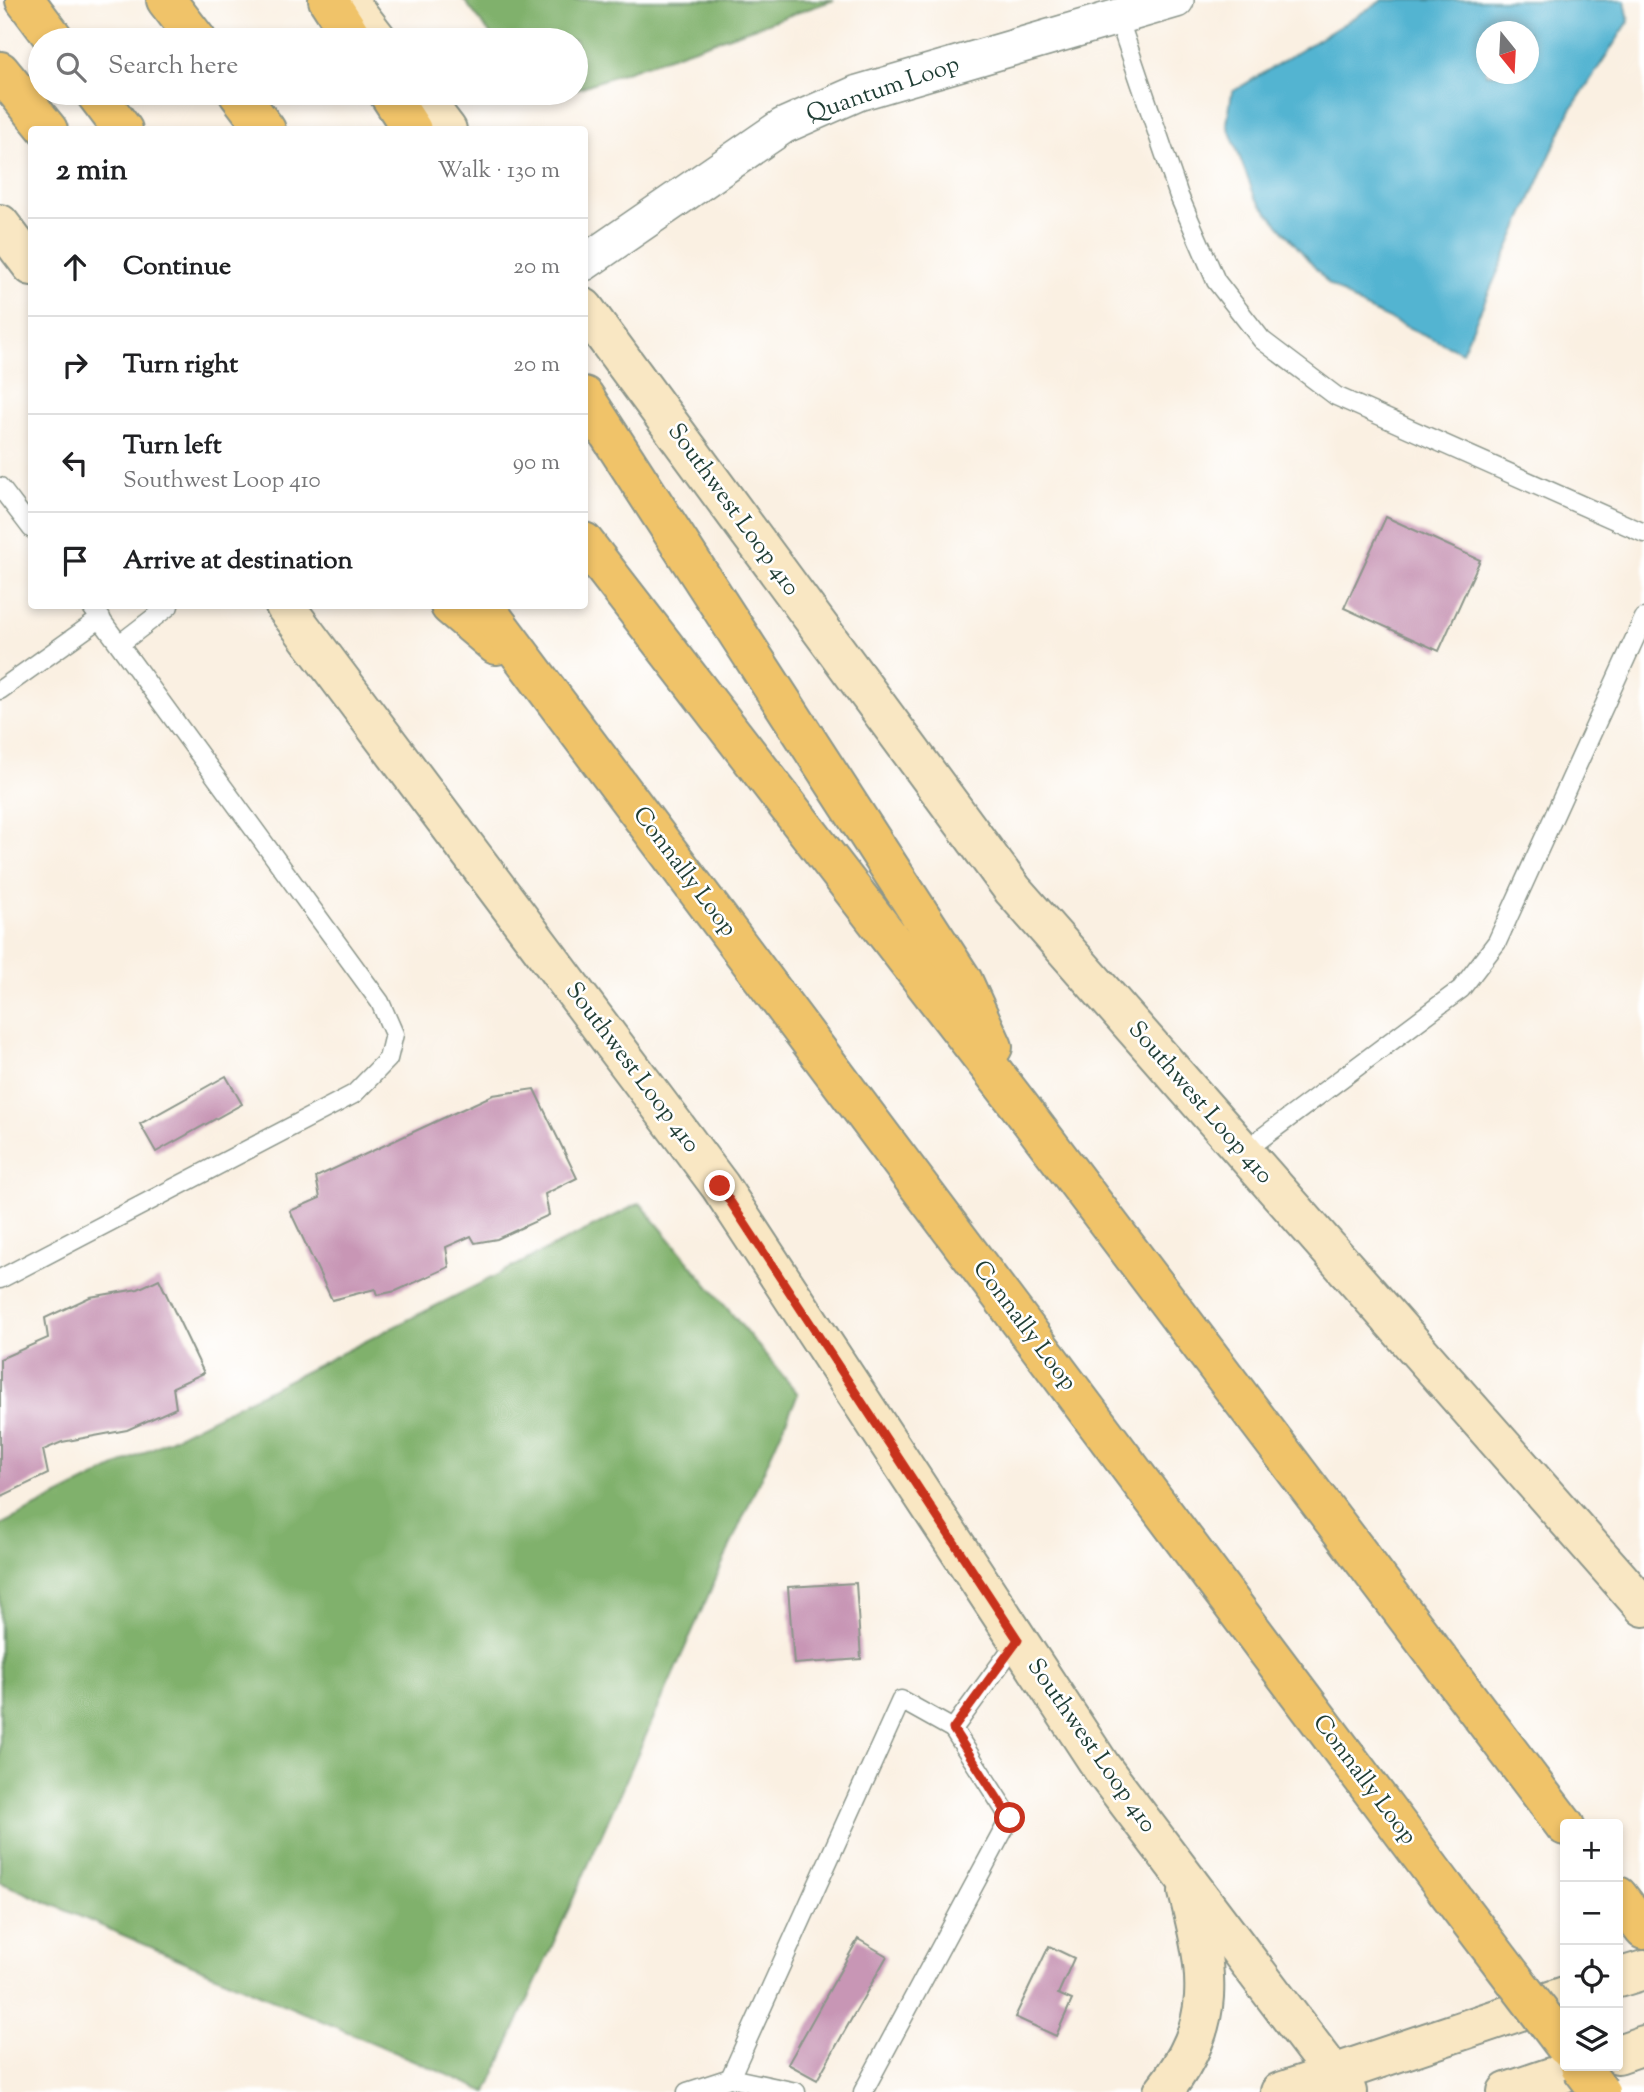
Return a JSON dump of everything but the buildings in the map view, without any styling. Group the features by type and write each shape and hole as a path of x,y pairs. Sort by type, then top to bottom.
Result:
{"highway":[{"path":"25,0 46,28"},
{"path":"166,0 188,28"},
{"path":"328,0 346,28"},
{"path":"0,71 45,126"},
{"path":"104,105 120,126"},
{"path":"247,105 263,126"},
{"path":"396,105 409,126"},
{"path":"588,402 964,981 1018,1104"},
{"path":"588,547 1018,1104 1560,1819"},
{"path":"454,609 547,689"},
{"name":"Connally Loop","path":"486,609 1560,2039"},
{"path":"1623,1903 1644,1930"},
{"path":"1585,2071 1600,2092"}],"main road":[{"path":"347,0 369,28"},
{"path":"428,105 444,126"},
{"path":"0,224 28,262"},
{"name":"Southwest Loop 410","path":"588,313 1013,890 1644,1606"},
{"name":"Southwest Loop 410","path":"287,609 720,1186 1102,1768 1340,2083"},
{"path":"1163,2092 1184,2065 1198,2029 1206,1994 1205,1956 1184,1877"},
{"path":"1623,1976 1644,1970"},
{"path":"1280,2092 1340,2083 1560,1998"},
{"path":"1623,2052 1644,2045"},
{"path":"1507,2092 1568,2071"}],"street":[{"name":"Quantum Loop","path":"588,260 783,126 858,93 1175,0"}],"lane":[{"path":"1118,17 1179,196 1216,281 1262,340 1336,396 1644,533"},
{"path":"0,488 28,524"},
{"path":"121,643 165,609"},
{"path":"0,690 96,612 380,1002 394,1034 388,1059 354,1094 0,1279"},
{"path":"1244,1152 1461,989 1497,943 1644,618"},
{"path":"953,1729 1018,1640"},
{"path":"730,2078 901,1700 953,1729 1010,1818 863,2092"},
{"path":"687,2092 730,2078 796,2092"}],"green space":[{"path":"464,0 834,0 588,85 588,28 486,28"},
{"path":"640,1203 798,1394 487,2092 0,1882 0,1525"}],"water":[{"path":"1383,0 1625,0 1629,21 1570,111 1462,352 1363,307 1328,283 1255,197 1227,124 1232,92"}],"route":[{"path":"720,1186 1018,1640 953,1729 1010,1818"}]}
